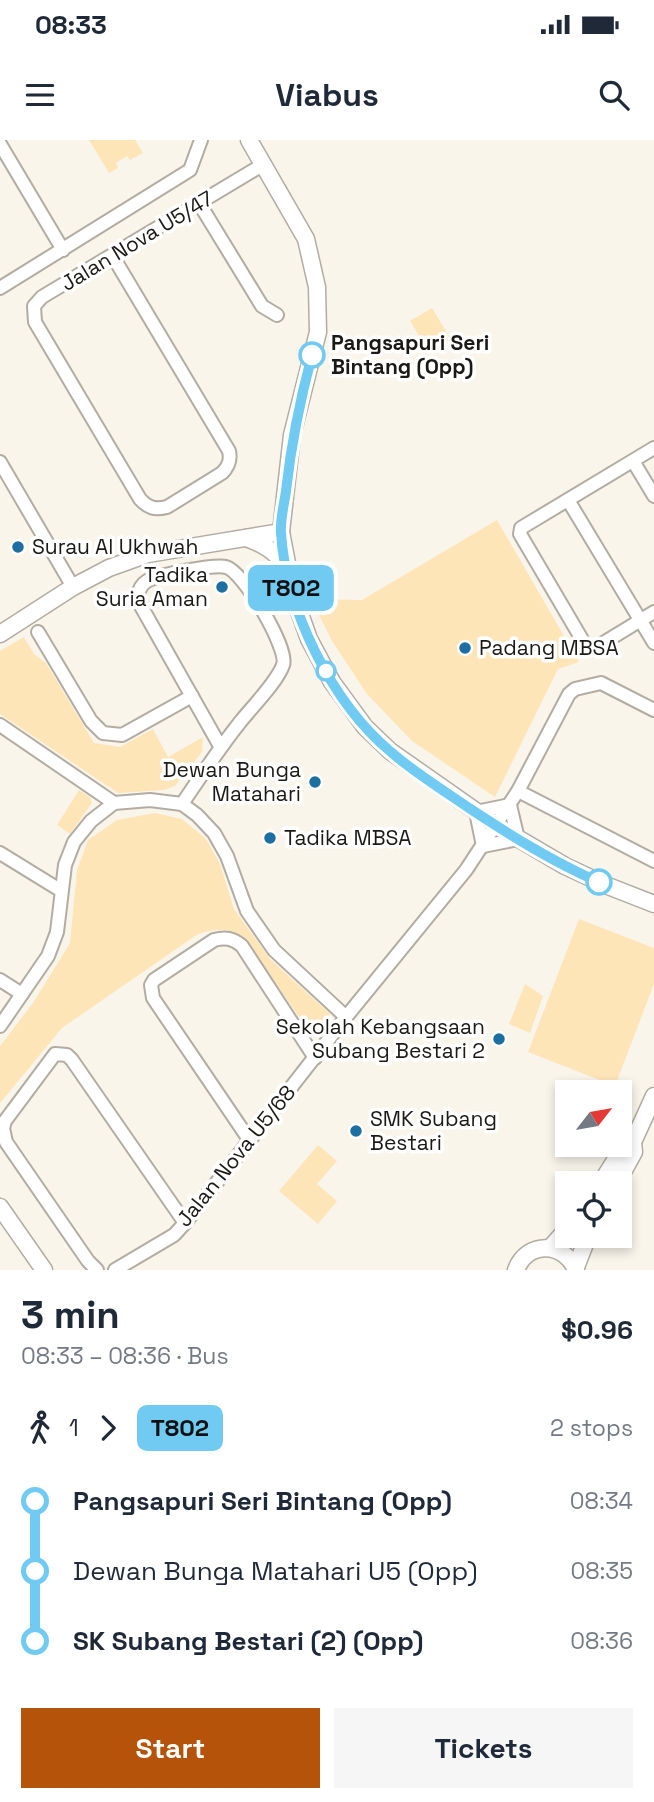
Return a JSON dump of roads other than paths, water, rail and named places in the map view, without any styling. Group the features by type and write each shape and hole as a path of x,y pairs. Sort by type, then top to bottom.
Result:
{"street":[{"path":"0,288 190,170 201,140"},
{"path":"254,142 306,239 317,287 318,332 292,435 281,532 293,594 309,639 332,682 365,727 390,751 518,839 580,874 654,904"},
{"path":"0,144 63,250"},
{"name":"Jalan Nova U5/47","path":"112,255 229,451 229,463 222,473 167,507 159,509 145,505 35,322 34,306 42,297 112,255 242,178 264,164"},
{"path":"200,203 262,306 276,316"},
{"path":"654,448 521,528 520,534 587,648 594,648 654,612"},
{"path":"633,461 654,496"},
{"path":"0,462 73,587"},
{"path":"568,500 654,643"},
{"path":"246,538 263,527 285,501"},
{"path":"0,634 73,587 109,568 148,554 281,532"},
{"path":"246,538 262,544 278,555 288,568"},
{"path":"181,804 220,746 278,674 284,658 280,642 242,578 226,567 202,567 146,582 138,591 137,599 220,746"},
{"path":"38,632 91,721 103,733 122,735 192,696"},
{"name":"Jalan Nova U5/68","path":"115,1270 174,1235 250,1141 483,846 510,805 563,706 575,689 601,683 654,710"},
{"path":"0,725 114,803"},
{"path":"518,791 654,861"},
{"path":"0,1026 50,952 58,921 65,865 74,842 91,821 114,803 150,800 181,804 197,814 216,836 227,856 247,911 274,950 346,1017"},
{"path":"476,812 510,805 518,839"},
{"path":"476,812 483,846 518,839"},
{"path":"0,853 60,890"},
{"path":"250,1141 153,998 151,985 154,981 214,940 236,940 315,1058"},
{"path":"0,980 22,995"},
{"path":"97,1270 88,1261 3,1135 5,1121 55,1054 66,1055 72,1060 185,1223"},
{"path":"624,1171 634,1152 633,1142 654,1097"},
{"path":"608,1171 624,1146 633,1142"},
{"path":"0,1207 44,1270"},
{"path":"550,1248 555,1242"},
{"path":"516,1270 523,1257 531,1251 550,1248 563,1252 576,1269"},
{"path":"576,1269 584,1248"}],"place":[{"name":"Pangsapuri Seri Bintang (Opp)","path":"312,355"},
{"name":"Surau Al Ukhwah","path":"18,547"},
{"name":"Tadika Suria Aman","path":"222,587"},
{"name":"Padang MBSA","path":"465,648"},
{"name":"Dewan Bunga Matahari","path":"315,782"},
{"name":"Tadika MBSA","path":"270,838"},
{"name":"Sekolah Kebangsaan Subang Bestari 2","path":"499,1039"},
{"name":"SMK Subang Bestari","path":"356,1131"}]}
